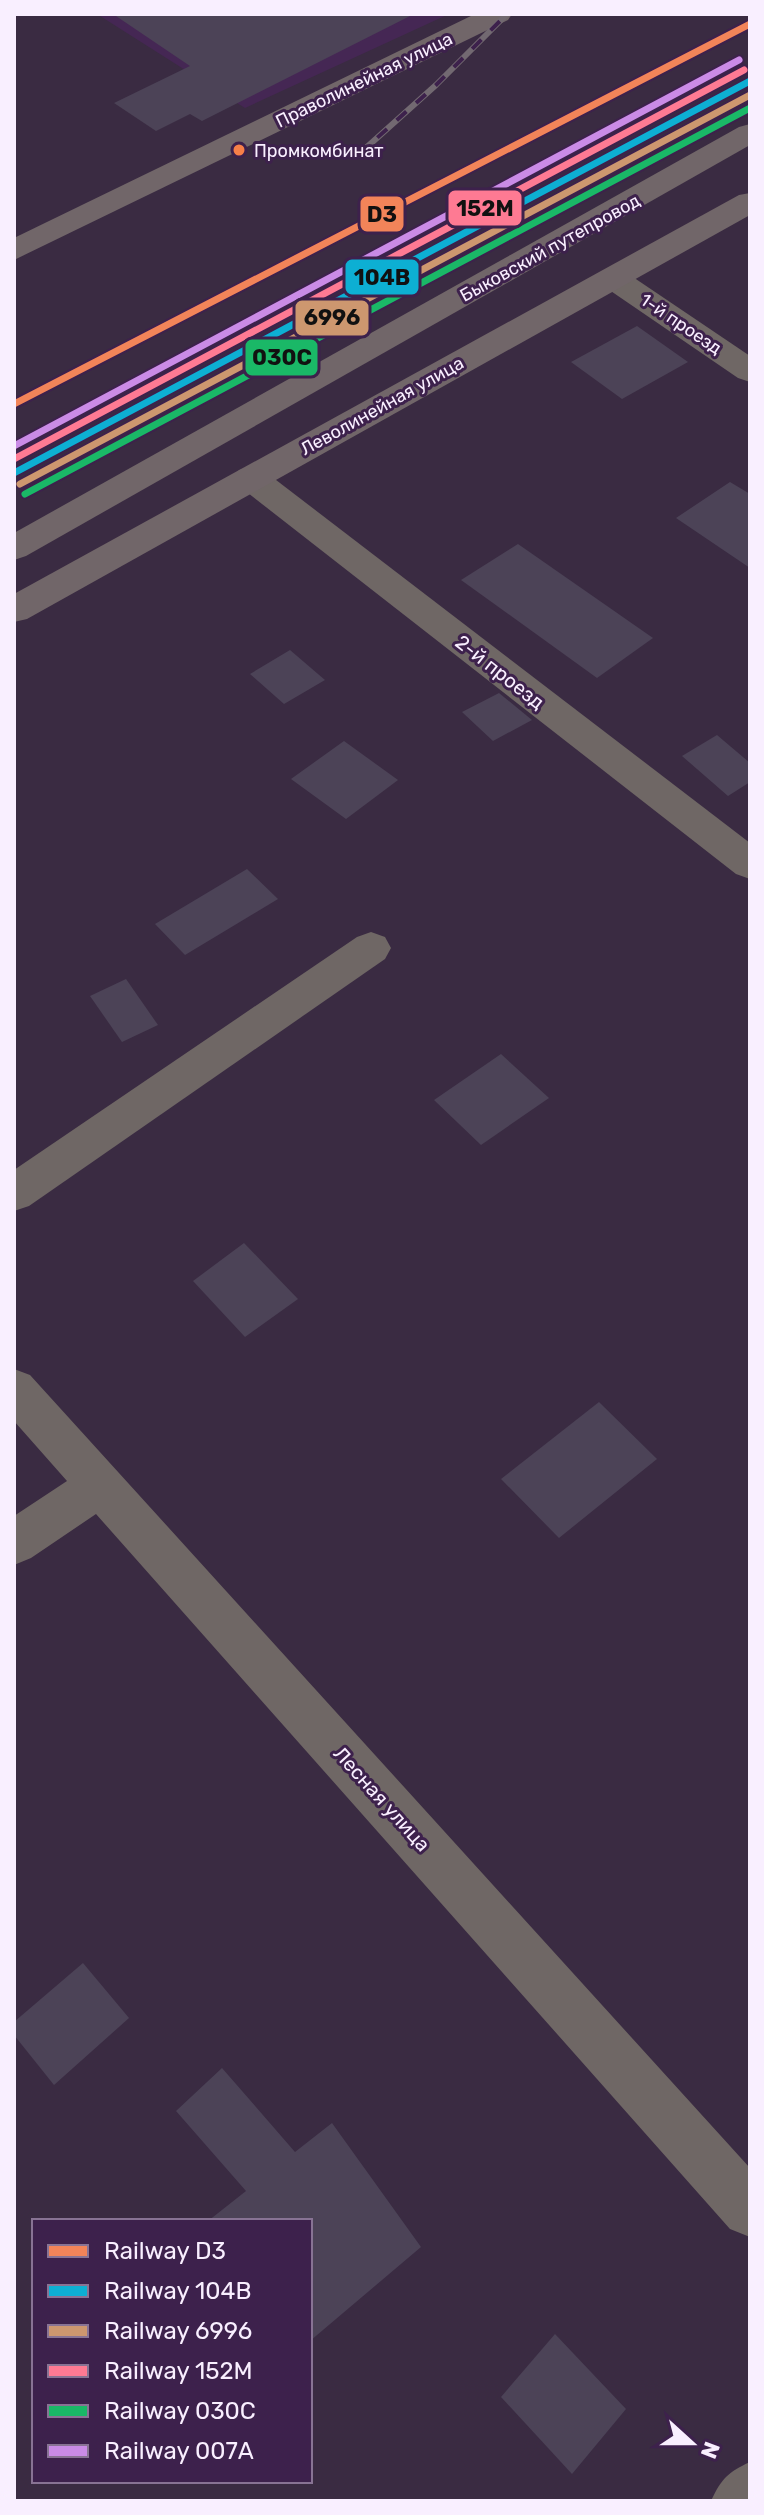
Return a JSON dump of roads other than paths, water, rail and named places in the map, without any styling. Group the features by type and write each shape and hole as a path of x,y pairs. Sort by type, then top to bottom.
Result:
{"main road":[{"name":"Праволинейная улица","path":"14,250 498,14"},
{"name":"Быковский путепровод","path":"14,548 750,133"},
{"name":"Леволинейная улица","path":"14,610 750,202"}],"street":[{"name":"1-й проезд","path":"613,278 750,371"},
{"name":"2-й проезд","path":"251,478 750,864"},
{"path":"14,1193 371,948"},
{"name":"Лесная улица","path":"14,1389 750,2209"},
{"path":"14,1543 100,1485"},
{"path":"741,2501 750,2492"}],"railway":[{"path":"358,155 436,85 507,14"}],"rail line":[{"name":"D3","path":"14,404 750,24"},
{"name":"007А","path":"14,446 739,60"},
{"name":"152М","path":"14,459 744,70"},
{"name":"104В","path":"14,473 750,81"},
{"name":"6996","path":"20,484 750,95"},
{"name":"030C","path":"25,494 750,108"}],"place":[{"name":"Промкомбинат","path":"239,150"}]}
